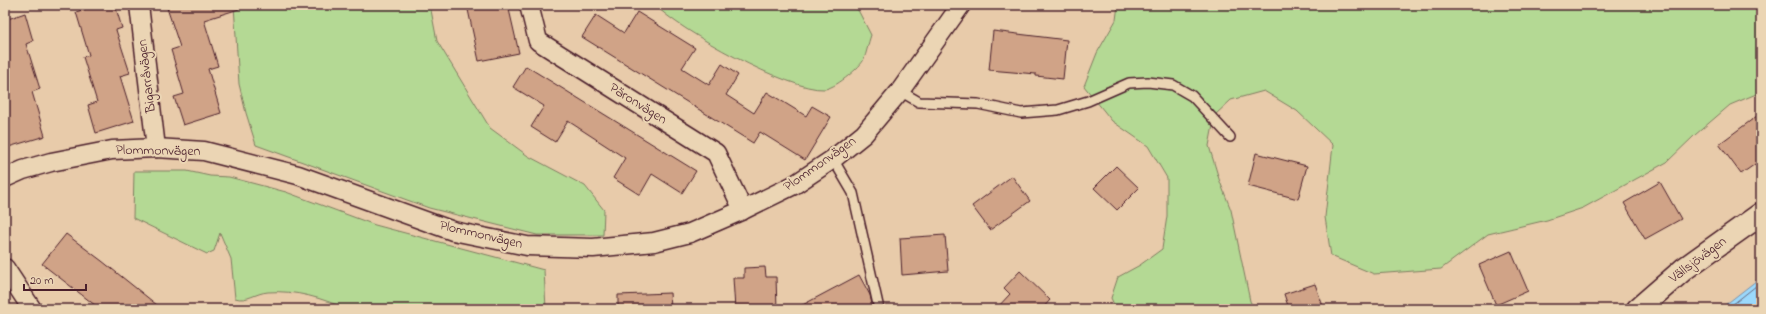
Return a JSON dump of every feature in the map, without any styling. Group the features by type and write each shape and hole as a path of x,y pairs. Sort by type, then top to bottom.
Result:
{"street":[{"name":"Bigarråvägen","path":"139,5 156,148"},
{"name":"Päronvägen","path":"529,5 538,41 716,154 743,210"},
{"name":"Plommonvägen","path":"5,178 23,170 76,156 112,150 156,148 204,151 298,175 453,231 527,246 593,248 654,242 690,233 743,210 794,186 832,159 864,134 900,91 961,5"},
{"name":"Vällsjövägen","path":"1638,309 1684,269 1761,214"},
{"path":"5,268 32,309"}],"lane":[{"path":"900,91 919,102 978,104 1021,113 1058,110 1088,101 1129,83 1148,82 1173,85 1192,96 1230,137"},
{"path":"832,159 853,193 879,309"}],"green space":[{"path":"234,5 430,5 437,41 490,128 528,156 585,186 604,210 603,235 537,235 429,208 256,145 239,84"},
{"path":"655,5 847,5 858,10 871,35 863,61 851,73 834,86 828,88 808,87 786,80 736,58 687,29"},
{"path":"1118,5 1761,5 1761,92 1730,105 1695,135 1667,162 1583,208 1547,220 1488,234 1441,269 1374,274 1331,256 1325,217 1333,145 1297,111 1264,91 1231,100 1215,115 1209,146 1219,179 1231,210 1250,301 1254,309 1116,309 1111,298 1118,277 1140,265 1162,249 1167,216 1167,178 1148,146 1112,121 1084,86 1097,53 1116,20"},
{"path":"134,171 187,171 210,176 229,177 286,192 375,225 544,270 546,309 347,309 328,301 288,292 268,292 243,299 235,298 231,259 220,233 214,251 207,254 133,218"}],"water":[{"path":"1761,277 1761,309 1720,309"}],"building":[{"path":"97,5 115,5 122,28 116,30 130,73 120,76 134,121 96,133 88,105 97,102 83,57 89,55 76,12"},
{"path":"166,5 238,5 239,9 204,20 218,66 208,69 221,113 183,125 174,97 184,94 171,50 180,47"},
{"path":"467,5 508,5 519,53 479,61"},
{"path":"637,12 695,48 682,68 709,85 722,64 738,75 726,95 754,113 767,92 806,116 812,106 831,117 805,160 760,132 753,143 582,37 596,15 624,33"},
{"path":"25,13 33,41 26,44 40,89 32,92 45,136 5,148 5,20"},
{"path":"993,31 1067,40 1063,79 1036,76 1036,74 989,70"},
{"path":"526,66 696,171 682,193 652,174 640,195 613,178 625,158 568,121 555,142 531,127 544,106 513,87"},
{"path":"1761,113 1761,160 1741,174 1719,144"},
{"path":"1256,153 1307,166 1298,199 1248,186"},
{"path":"1116,166 1139,188 1117,210 1094,188"},
{"path":"1012,176 1030,201 990,230 972,206"},
{"path":"1660,182 1681,219 1645,239 1624,203"},
{"path":"66,234 162,309 100,309 42,264"},
{"path":"945,235 948,271 902,275 900,238"},
{"path":"1511,251 1528,291 1496,305 1479,265"},
{"path":"765,267 766,277 776,277 777,309 735,309 733,278 744,278 744,268"},
{"path":"1020,271 1050,300 1042,309 996,309 1010,294 1004,288"},
{"path":"859,275 870,295 873,309 795,309"},
{"path":"1315,284 1324,309 1289,309 1284,294"},
{"path":"670,293 671,309 618,309 618,295"}]}
